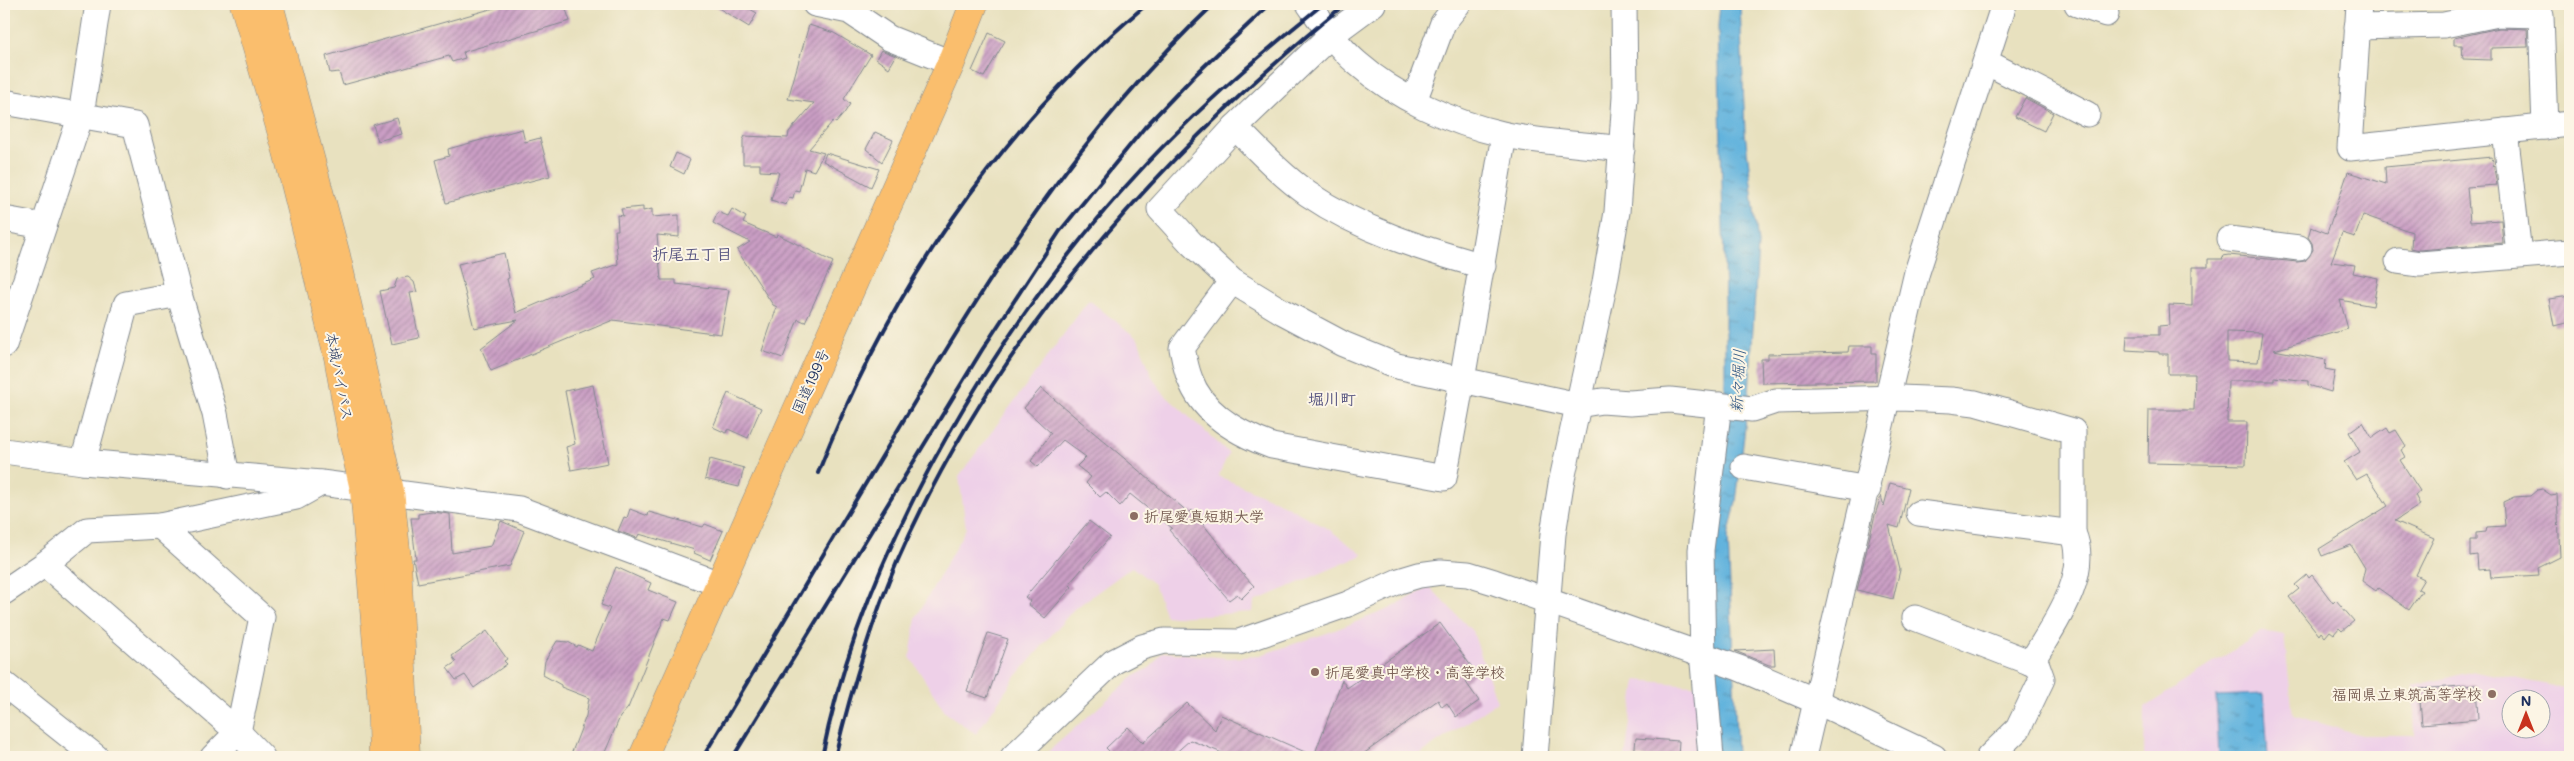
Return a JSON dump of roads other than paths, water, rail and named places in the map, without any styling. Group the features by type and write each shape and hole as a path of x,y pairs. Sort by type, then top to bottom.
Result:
{"highway":[{"name":"本城バイパス","path":"244,4 287,151 336,348 352,436 377,490 383,757"},
{"name":"本城バイパス","path":"269,4 336,255 377,490 397,560 406,757"},
{"name":"国道199号","path":"643,757 950,63 974,4"}],"street":[{"path":"5,338 81,115 98,4"},
{"path":"815,4 849,10 889,38 950,63"},
{"path":"1309,4 1331,35 1356,62 1377,79 1414,101 1450,118 1504,135 1622,148"},
{"path":"1373,4 1331,35 1235,127 1160,209 1190,243 1232,281 1343,344 1397,366 1578,405 1602,401 1630,404 1670,400 1752,409 1776,401 1888,398 1951,400 1975,404 2073,431 2073,534 2079,546 2073,590 2031,663"},
{"path":"1414,101 1436,38 1443,23 1458,4"},
{"path":"1535,757 1560,484 1605,282 1617,212 1625,97 1624,4"},
{"path":"1803,757 1818,702 1918,272 2004,4"},
{"path":"2077,4 2106,14"},
{"path":"2545,127 2540,15 2499,9 2444,25 2358,15 2350,148 2545,127 2570,124"},
{"path":"1986,62 2087,114"},
{"path":"4,102 135,125 179,294 215,414 227,476"},
{"path":"1235,127 1269,162 1308,194 1353,221 1394,239 1483,266"},
{"path":"2505,131 2518,254"},
{"path":"1232,281 1182,348 1190,380 1201,397 1228,426 1250,438 1272,446 1444,478 1483,266 1504,135"},
{"path":"4,219 43,226"},
{"path":"2229,239 2299,248"},
{"path":"2398,260 2420,264 2518,254 2570,252"},
{"path":"83,462 126,304 179,294"},
{"path":"1711,757 1701,550 1730,406"},
{"path":"4,451 83,462 320,483 519,509 720,584"},
{"path":"1744,467 1868,489"},
{"path":"4,592 45,564 87,530 160,526 296,497 320,483"},
{"path":"1919,513 2073,534"},
{"path":"160,526 262,617 238,732 213,757"},
{"path":"45,564 238,732 262,757"},
{"path":"1013,757 1113,662 1142,647 1164,642 1239,642 1348,604 1399,581 1441,572 1468,574 1736,668 1818,702 1934,757"},
{"path":"1915,618 2037,665 2042,679 2018,729 1988,757"},
{"path":"4,684 96,757"}],"water":[{"name":"新々堀川","path":"1720,4 1740,4 1745,132 1758,244 1749,394 1736,502 1728,537 1737,757 1713,757 1705,568 1725,394 1725,303 1718,26"},
{"path":"2264,694 2268,757 2219,757 2216,696"}],"railway":[{"path":"818,473 846,406 878,341 914,278 953,218 996,159 1043,104 1093,52 1147,4"},
{"path":"703,757 929,378 1000,264 1077,156 1119,104 1165,53 1214,4"},
{"path":"733,757 982,350 1060,231 1145,127 1195,75 1270,4"},
{"path":"822,757 842,677 870,597 905,517 946,439 991,363 1041,291 1094,224 1148,162 1233,80 1323,4"},
{"path":"835,757 862,658 897,562 936,480 981,402 1032,328 1088,256 1147,188 1210,124 1277,62 1345,4"}],"place":[{"name":"折尾愛真短期大学","path":"1134,516"},
{"name":"折尾愛真中学校・高等学校","path":"1315,672"},
{"name":"福岡県立東筑高等学校","path":"2492,694"}],"district":[{"name":"折尾五丁目","path":"692,253"},
{"name":"堀川町","path":"1332,398"}]}
